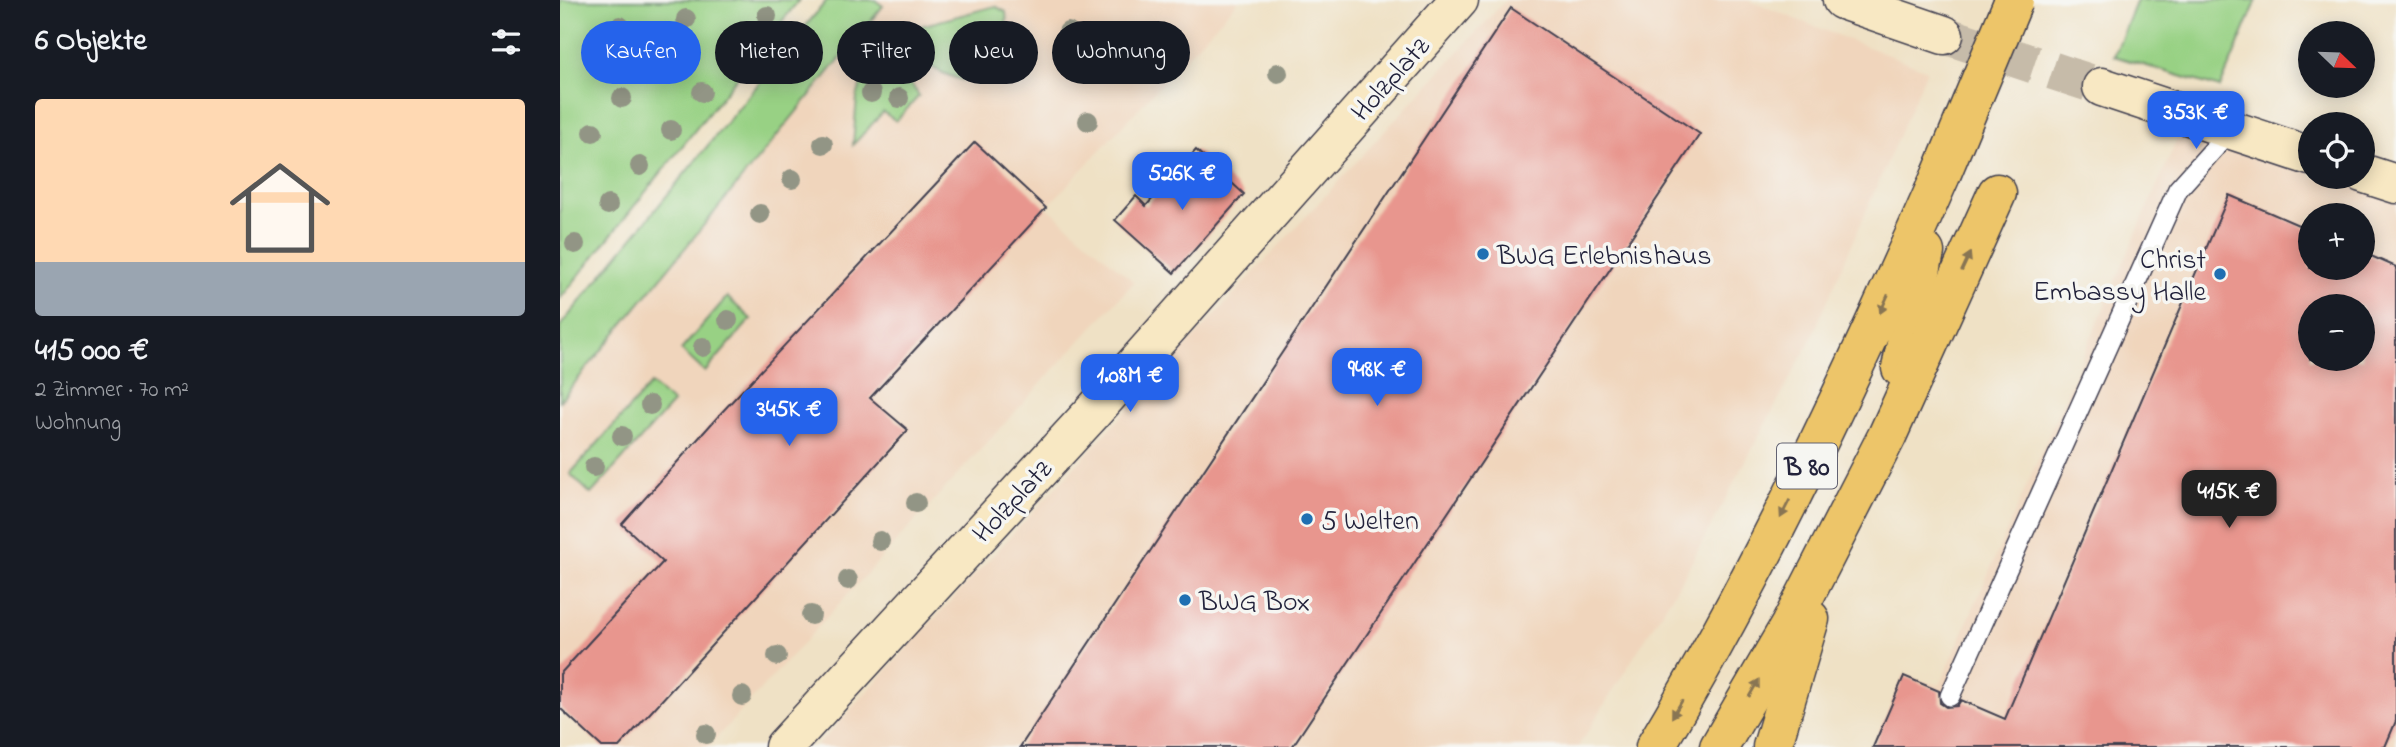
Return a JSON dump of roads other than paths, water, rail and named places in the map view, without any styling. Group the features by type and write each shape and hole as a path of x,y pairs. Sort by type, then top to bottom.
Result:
{"main road":[{"name":"B 80","path":"1655,747 1715,648 1848,385 1941,175 2014,0"},
{"path":"1886,436 1941,175"},
{"name":"B 80","path":"1719,747 1790,625 1886,436 1997,193"},
{"path":"1772,747 1833,540"}],"street":[{"name":"Holzplatz","path":"784,747 1092,413 1459,0"},
{"path":"1842,0 1944,35"},
{"path":"2102,88 2298,152"},
{"path":"2375,177 2396,184"}],"lane":[{"path":"1950,696 2178,189 2231,131"}],"tunnel":[{"path":"1944,35 2102,87"}],"place":[{"name":"BWG Erlebnishaus","path":"1483,254"},
{"name":"Christ Embassy Halle","path":"2220,274"},
{"name":"5 Welten","path":"1307,519"},
{"name":"BWG Box","path":"1185,600"}]}
